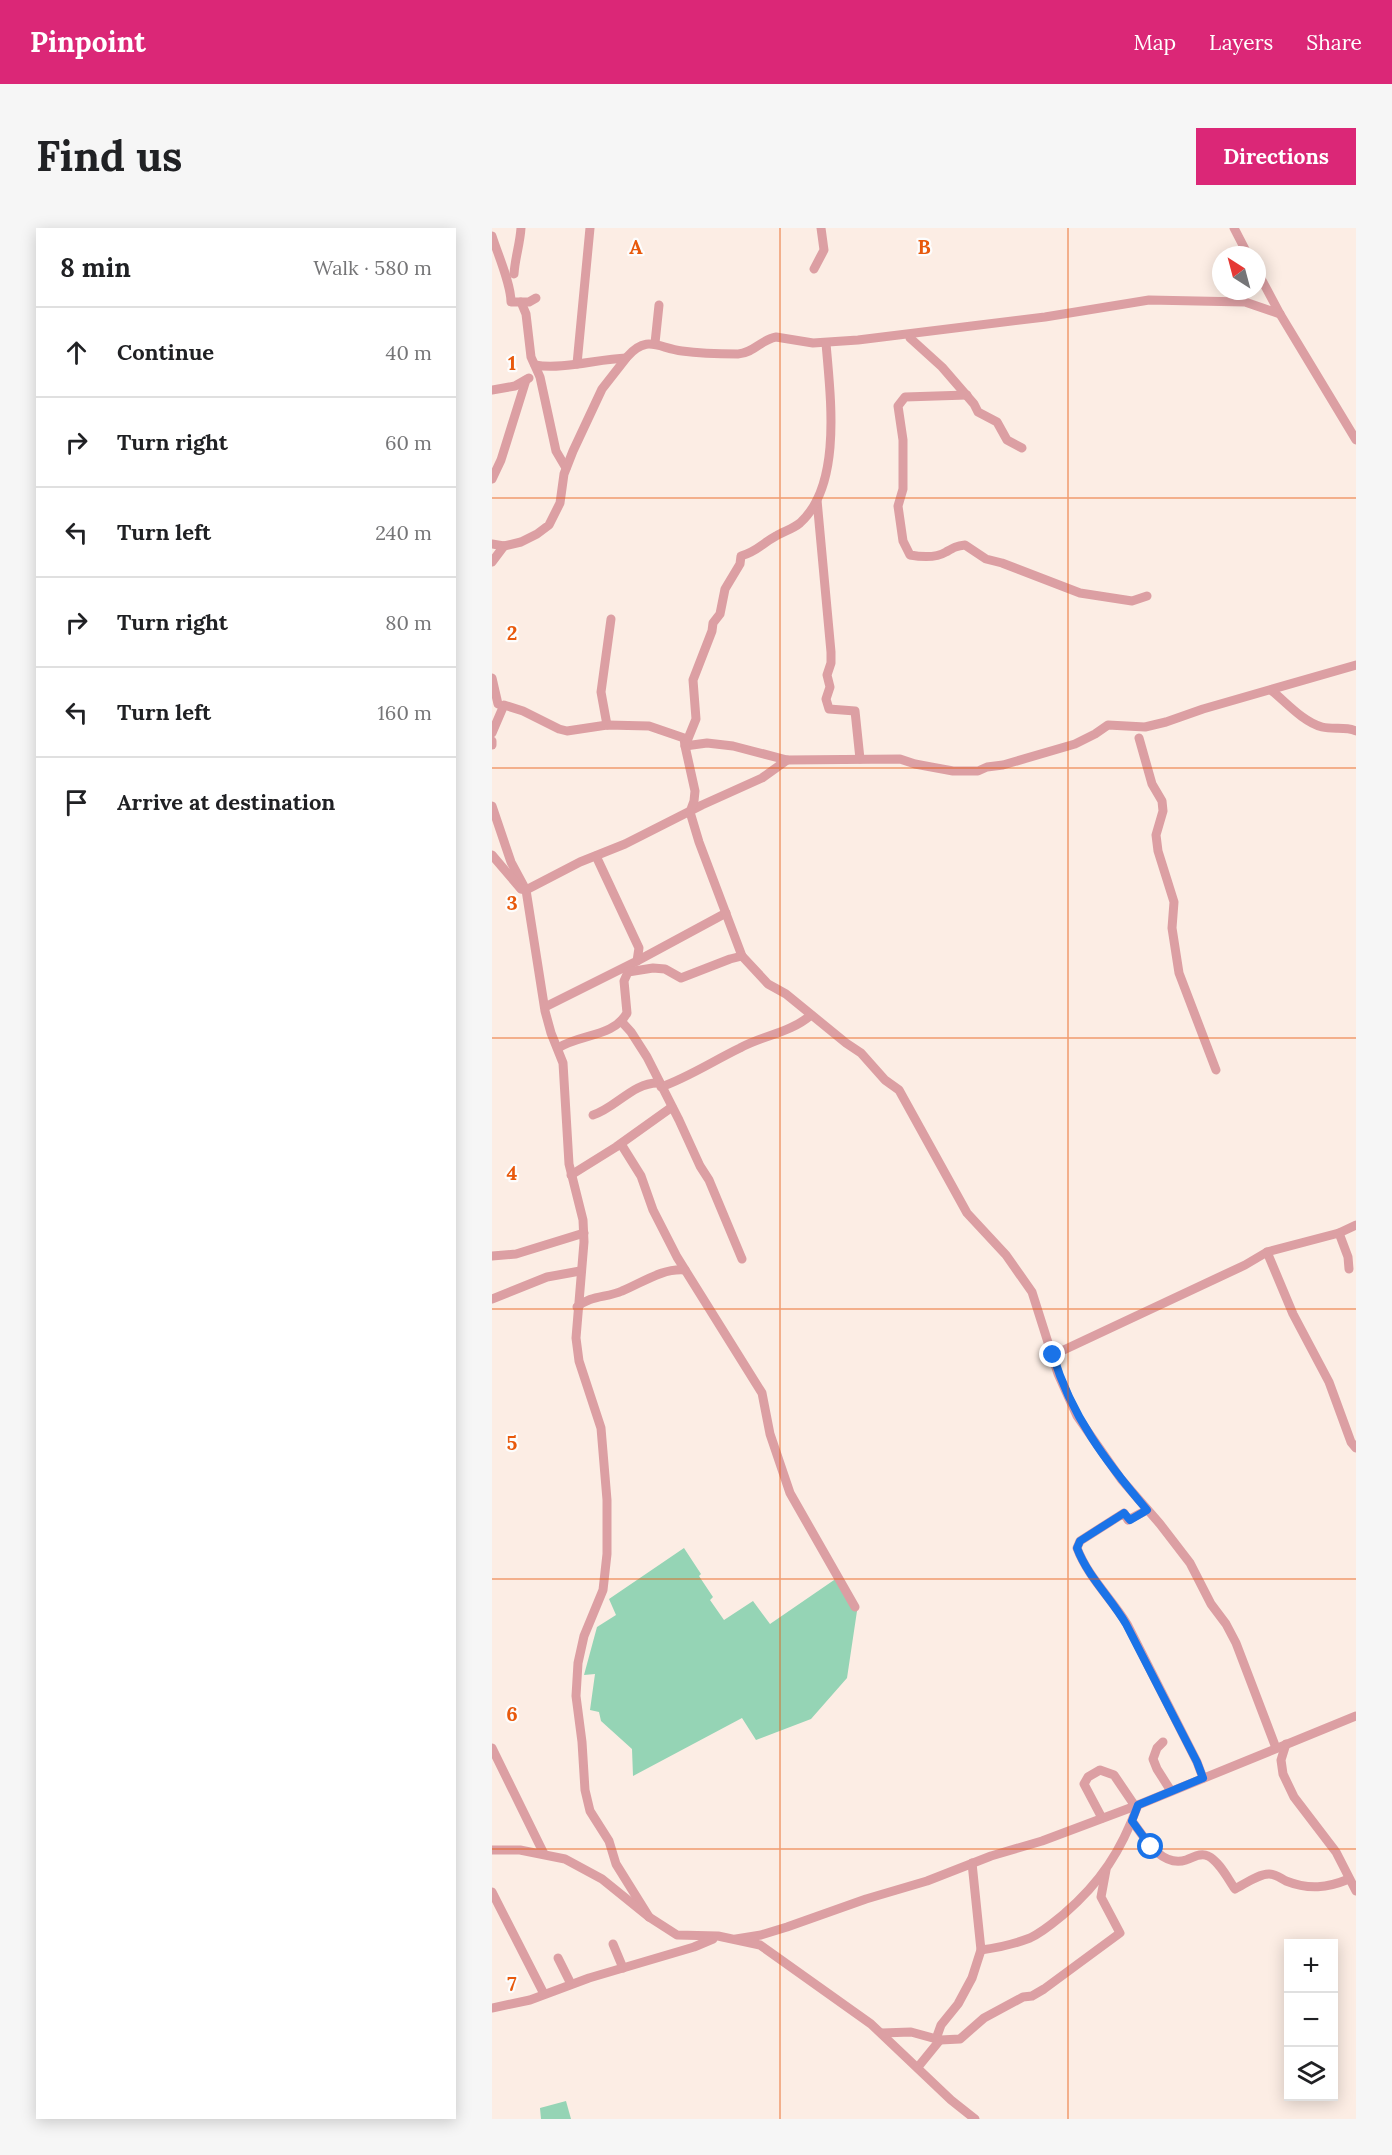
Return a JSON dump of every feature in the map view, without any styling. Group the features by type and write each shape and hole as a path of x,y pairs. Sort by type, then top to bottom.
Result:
{"street":[{"path":"509,274 519,248 521,228"},
{"path":"577,364 590,228"},
{"path":"814,269 824,250 821,228"},
{"path":"1234,228 1243,246"},
{"path":"492,236 509,274 511,302 529,302 536,298"},
{"path":"509,274 525,272"},
{"path":"1266,288 1356,440"},
{"path":"492,544 504,546 528,539 549,525 560,503 566,468 598,397 626,357 638,347 655,343 682,351 740,354 751,351 772,337 826,343 1045,317 1149,300 1245,302 1280,314"},
{"path":"521,302 526,314 531,357 548,410 556,451 566,468"},
{"path":"655,343 659,305"},
{"path":"910,338 928,352 967,395 978,412 997,422 1007,441 1023,448"},
{"path":"685,746 696,718 693,694 695,673 713,623 720,614 725,589 740,564 741,556 752,553 778,534 798,524 812,507 827,469 831,409 826,343"},
{"path":"492,390 515,386 526,380 536,368 626,357"},
{"path":"492,479 501,460 526,380"},
{"path":"967,395 905,397 898,406 903,440 903,489 898,507 903,541 910,555 918,557 937,555 955,546 965,545 986,560 1002,563 1080,593 1132,601 1147,597"},
{"path":"816,498 831,652 831,663 827,675 830,687 826,699 829,709 855,711 860,759"},
{"path":"492,562 504,546"},
{"path":"607,725 602,692 611,620"},
{"path":"685,746 707,743 733,746 787,760 900,759 953,771 978,771 1075,744 1095,735 1108,725 1152,725 1356,665"},
{"path":"492,678 498,704 492,733"},
{"path":"1271,690 1319,726 1356,731"},
{"path":"498,704 523,711 559,729 607,725 649,726 684,738 694,791 694,801 690,812 742,956 768,984 786,994 861,1053 885,1080 899,1090 967,1213 1006,1255 1032,1292 1066,1395 1077,1416 1121,1479 1190,1563 1211,1604 1226,1624 1236,1643 1276,1748"},
{"path":"1139,738 1152,784 1162,801 1163,811 1156,835 1158,851 1174,902 1172,928 1175,956 1179,973 1216,1070"},
{"path":"492,855 521,889 526,890 579,862 626,844 762,778 787,760"},
{"path":"492,806 511,862 526,890 545,1007 551,1034 565,1072 569,1164 584,1220 577,1353 601,1428 607,1479 606,1574 601,1599 581,1648 576,1696 585,1790 590,1811 609,1841 616,1864 649,1917"},
{"path":"596,856 639,948 637,961"},
{"path":"545,1007 726,913"},
{"path":"558,1048 574,1039 609,1030 621,1021 627,1013 624,981 628,972 653,968 665,969 681,978 742,956"},
{"path":"593,1115 603,1112 631,1092 650,1083 660,1085 700,1071 740,1048 793,1028 812,1015"},
{"path":"621,1021 647,1057 709,1180 742,1259"},
{"path":"571,1175 621,1144 672,1107"},
{"path":"621,1144 641,1176 663,1233 762,1393 770,1434 790,1493 855,1607"},
{"path":"1053,1355 1245,1265 1267,1252 1339,1233 1356,1225"},
{"path":"492,1256 516,1254 584,1233"},
{"path":"1339,1233 1348,1257 1349,1269"},
{"path":"1267,1252 1293,1314 1329,1382 1351,1442 1356,1449"},
{"path":"578,1307 592,1297 621,1292 670,1270 685,1270"},
{"path":"492,1299 547,1277 580,1271"},
{"path":"1147,1510 1130,1520 1124,1513 1080,1541 1077,1548 1096,1583 1116,1605 1197,1762 1203,1778"},
{"path":"736,1939 788,1927 1042,1841 1356,1716"},
{"path":"1163,1742 1157,1748 1153,1759 1156,1769 1171,1791"},
{"path":"1286,1744 1281,1760 1283,1774 1294,1797 1336,1852 1356,1891"},
{"path":"492,1748 544,1854"},
{"path":"1102,1818 1084,1784 1088,1777 1100,1770 1114,1775 1137,1805"},
{"path":"981,1950 1005,1946 1039,1933 1081,1899 1106,1870 1132,1821 1137,1805"},
{"path":"1132,1821 1151,1847 1168,1859 1183,1861 1205,1855 1213,1859 1235,1889 1262,1875 1269,1874 1286,1881 1316,1887 1333,1885 1349,1879"},
{"path":"492,1850 520,1850 565,1859 602,1879 649,1917 677,1935 718,1936 760,1945 882,2033 951,2100 975,2119"},
{"path":"918,2067 938,2039 941,2025 958,2004 972,1978 981,1950 972,1863"},
{"path":"882,2033 910,2032 938,2039 960,2039 987,2016 1044,1989 1120,1933 1101,1897 1106,1870"},
{"path":"492,1892 544,1994"},
{"path":"492,2008 530,2000 571,1984 694,1947 718,1936"},
{"path":"613,1944 624,1968"},
{"path":"558,1958 571,1984"}],"green space":[{"path":"684,1548 713,1597 710,1600 724,1620 753,1601 770,1624 837,1578 857,1611 847,1678 811,1719 756,1740 742,1718 633,1776 632,1749 601,1721 599,1712 590,1710 595,1674 584,1675 597,1627 616,1615 609,1599"},
{"path":"566,2101 571,2119 541,2119 540,2108"}],"route":[{"path":"1053,1355 1066,1395 1086,1431 1147,1510 1130,1520 1124,1513 1080,1541 1077,1548 1096,1583 1116,1605 1197,1762 1203,1778 1138,1805 1132,1821 1151,1847"}]}
